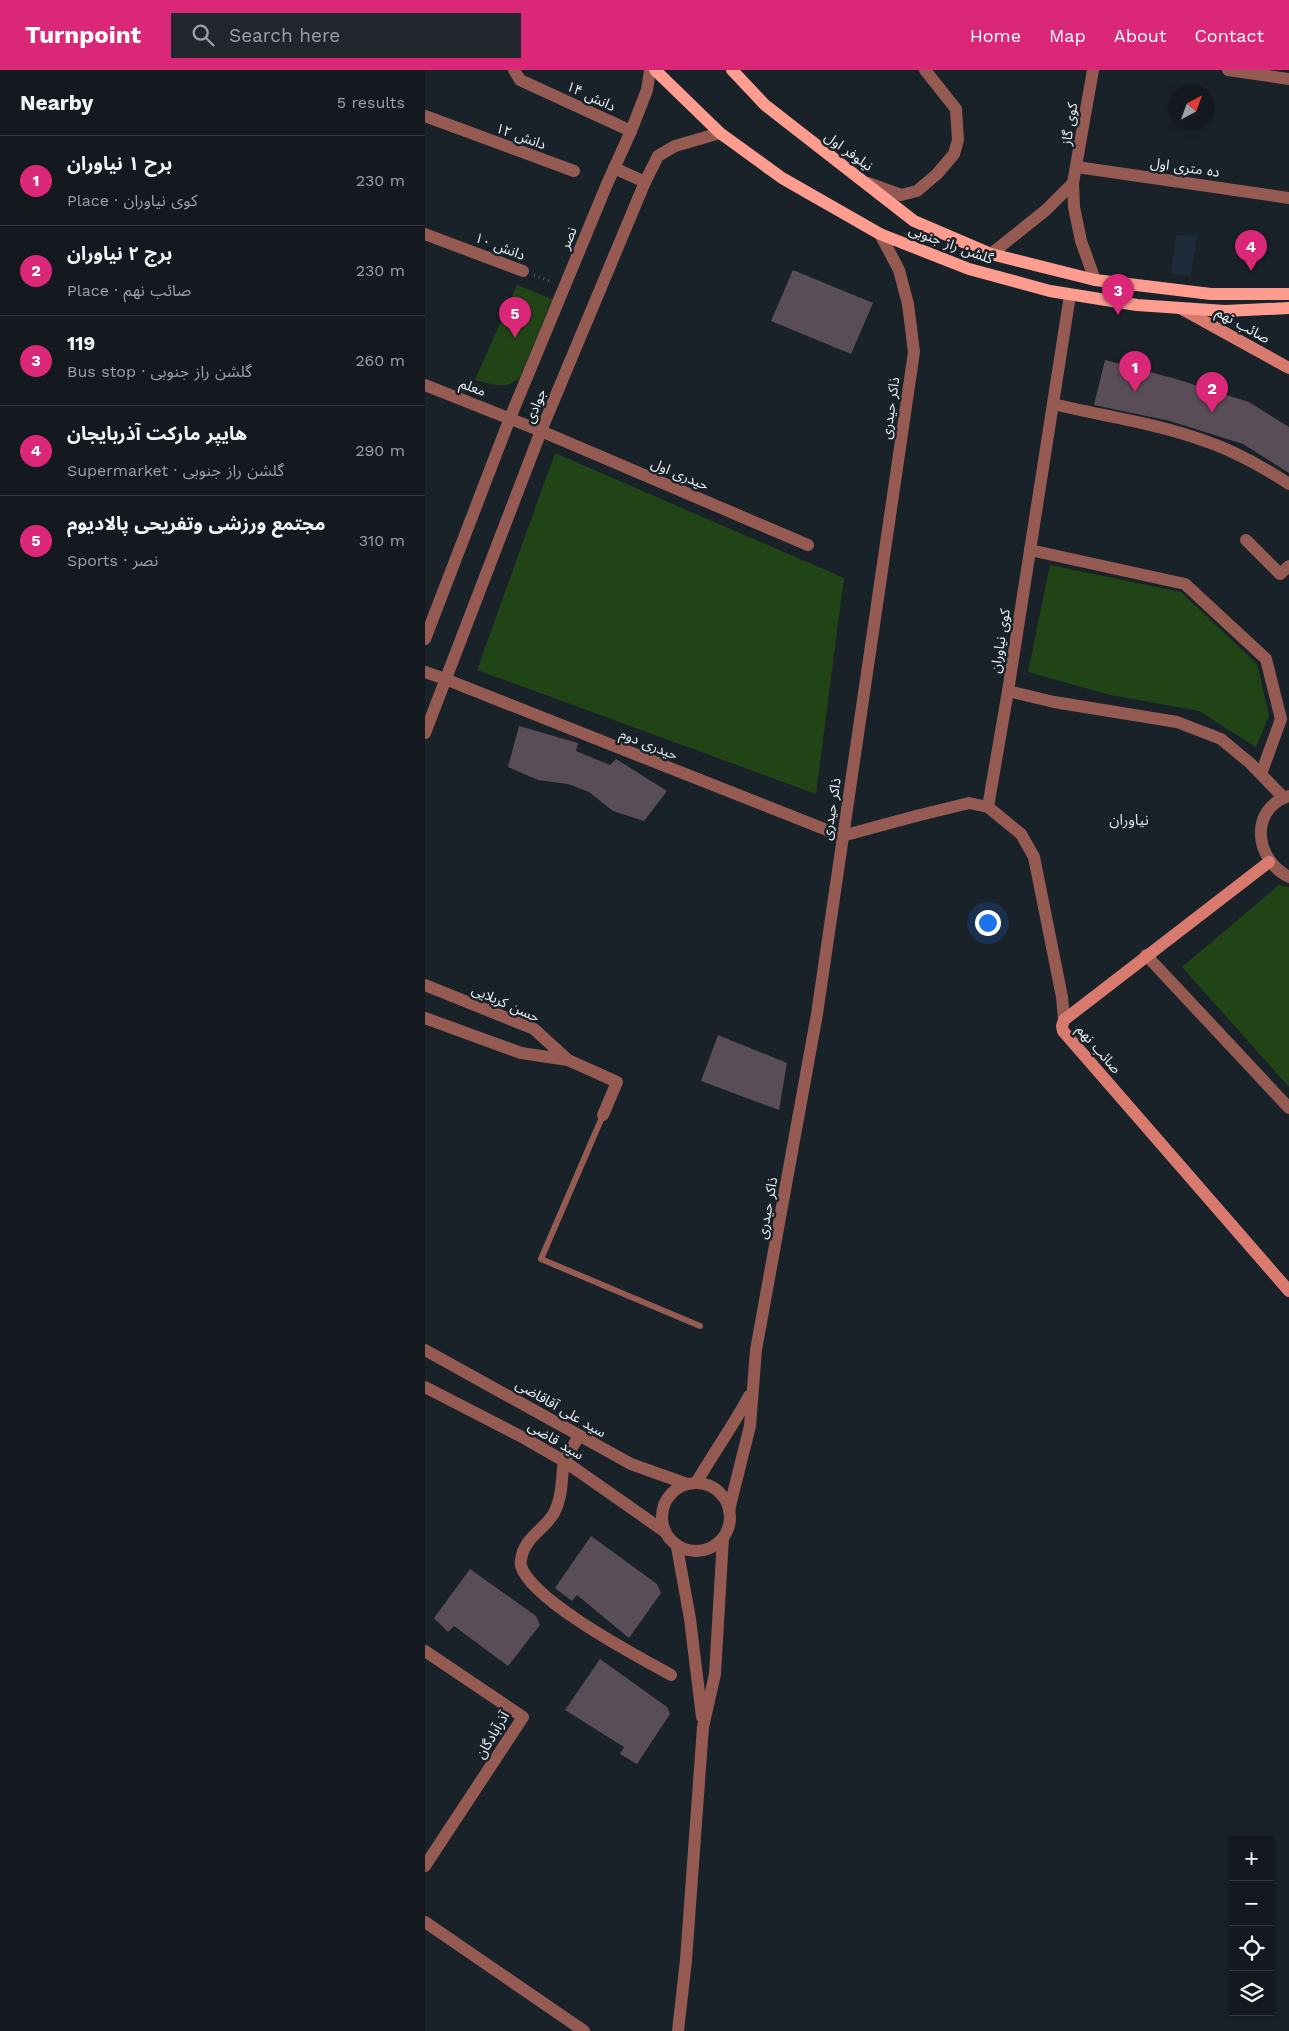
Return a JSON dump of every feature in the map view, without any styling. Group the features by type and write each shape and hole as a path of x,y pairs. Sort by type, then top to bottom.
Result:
{"main road":[{"name":"گلشن راز جنوبی","path":"655,70 720,133 783,178 880,234 969,269 1070,295 1137,305 1225,311 1289,308"},
{"name":"نیلوفر اول","path":"732,70 765,105 864,182"},
{"name":"گلشن راز جنوبی","path":"864,182 914,221 991,254 1095,280 1211,294 1289,294"},
{"name":"صائب نهم","path":"1182,309 1289,368"},
{"name":"صائب نهم","path":"1269,862 1147,955 1065,1020 1062,1026 1063,1031 1289,1291"}],"street":[{"name":"دانش ۱۴","path":"514,70 520,80 631,131"},
{"name":"نصر","path":"510,418 564,286 631,131 647,90 651,70"},
{"name":"نیلوفر اول","path":"864,182 901,195 917,191 937,174 954,154 958,140 956,109 925,70"},
{"name":"کوی گاز","path":"1073,182 1093,70"},
{"path":"1228,70 1289,79"},
{"name":"دانش ۱۲","path":"425,116 575,171"},
{"name":"جوادی","path":"425,733 541,431 645,182 658,156 675,146 720,133"},
{"name":"ده متری اول","path":"1077,167 1289,198"},
{"path":"614,168 645,182"},
{"path":"991,254 1046,210 1073,182"},
{"path":"1073,182 1074,207 1079,233 1095,280"},
{"name":"دانش ۱۰","path":"425,234 523,271"},
{"name":"ذاکر حیدری","path":"729,1510 750,1426 756,1350 817,1014 914,352 908,304 901,279 880,234"},
{"name":"کوی نیاوران","path":"1070,295 1008,691 1054,702 1177,722 1221,739 1286,796"},
{"name":"معلم","path":"425,385 541,431"},
{"path":"1053,404 1205,440 1266,469 1289,484"},
{"name":"جوادی","path":"425,639 510,418"},
{"name":"حیدری اول","path":"541,431 808,545"},
{"path":"1246,540 1280,574 1289,566"},
{"path":"1030,550 1185,584 1266,659 1281,719 1261,774"},
{"name":"حیدری دوم","path":"425,672 842,836"},
{"path":"988,807 1008,691"},
{"path":"1286,796 1272,807 1264,820 1261,835 1263,850 1269,862 1279,872 1289,877"},
{"path":"842,836 969,804 988,807 1021,834 1034,857 1065,1020"},
{"path":"1147,955 1289,1108"},
{"name":"حسن کربلایی","path":"425,986 534,1029 568,1060"},
{"path":"425,1018 521,1053 568,1060 617,1082 603,1116"},
{"name":"سید علی آقاقاضی","path":"425,1350 631,1464 691,1484"},
{"name":"سید قاضی","path":"425,1387 524,1438 564,1461 664,1531"},
{"path":"691,1484 714,1488 721,1494 729,1510 728,1529 723,1538 707,1550 697,1552 677,1547 664,1531 661,1521 665,1502 671,1493 691,1484 735,1423 752,1391"},
{"path":"579,1436 564,1461 561,1493 553,1514 529,1541 522,1553 520,1564 526,1576 559,1607 589,1628 671,1675"},
{"path":"678,2031 686,1960 703,1727 715,1674 723,1538"},
{"path":"677,1547 690,1619 703,1727"},
{"name":"آذرآبادگان","path":"425,1651 523,1717 425,1866"},
{"path":"425,1922 584,2031"}],"lane":[{"path":"603,1116 541,1259 700,1326"}],"path":[{"name":"دانش ۱۰","path":"523,271 564,286"}],"shaded area":[{"path":"1176,235 1197,236 1191,276 1171,274"}],"green space":[{"path":"517,285 552,299 520,377 504,385 475,380"},
{"path":"555,453 844,578 816,794 477,670"},
{"path":"1050,565 1181,592 1257,664 1269,716 1256,747 1199,711 1110,695 1028,672"},
{"path":"1279,885 1289,887 1289,1087 1182,967"}],"building":[{"path":"793,270 873,303 851,354 771,321"},
{"path":"1105,360 1176,379 1249,402 1289,427 1289,473 1243,444 1170,421 1094,405"},
{"path":"519,726 578,743 576,751 610,765 616,759 667,791 644,821 613,811 589,792 568,784 538,780 508,767"},
{"path":"718,1035 787,1063 779,1110 701,1081"},
{"path":"591,1536 657,1584 661,1593 629,1638 577,1595 572,1601 555,1588"},
{"path":"470,1569 536,1616 540,1625 508,1666 454,1626 448,1632 434,1618"},
{"path":"600,1659 667,1707 670,1714 637,1764 620,1754 624,1747 565,1710"}],"place":[{"name":"هایپر مارکت آذربایجان","path":"1251,271"},
{"name":"119","path":"1118,315"},
{"name":"مجتمع ورزشی وتفریحی پالادیوم","path":"515,338"},
{"name":"برح ۱ نیاوران","path":"1135,392"},
{"name":"برج ۲ نیاوران","path":"1212,413"}],"district":[{"name":"نیاوران","path":"1129,820"}]}
